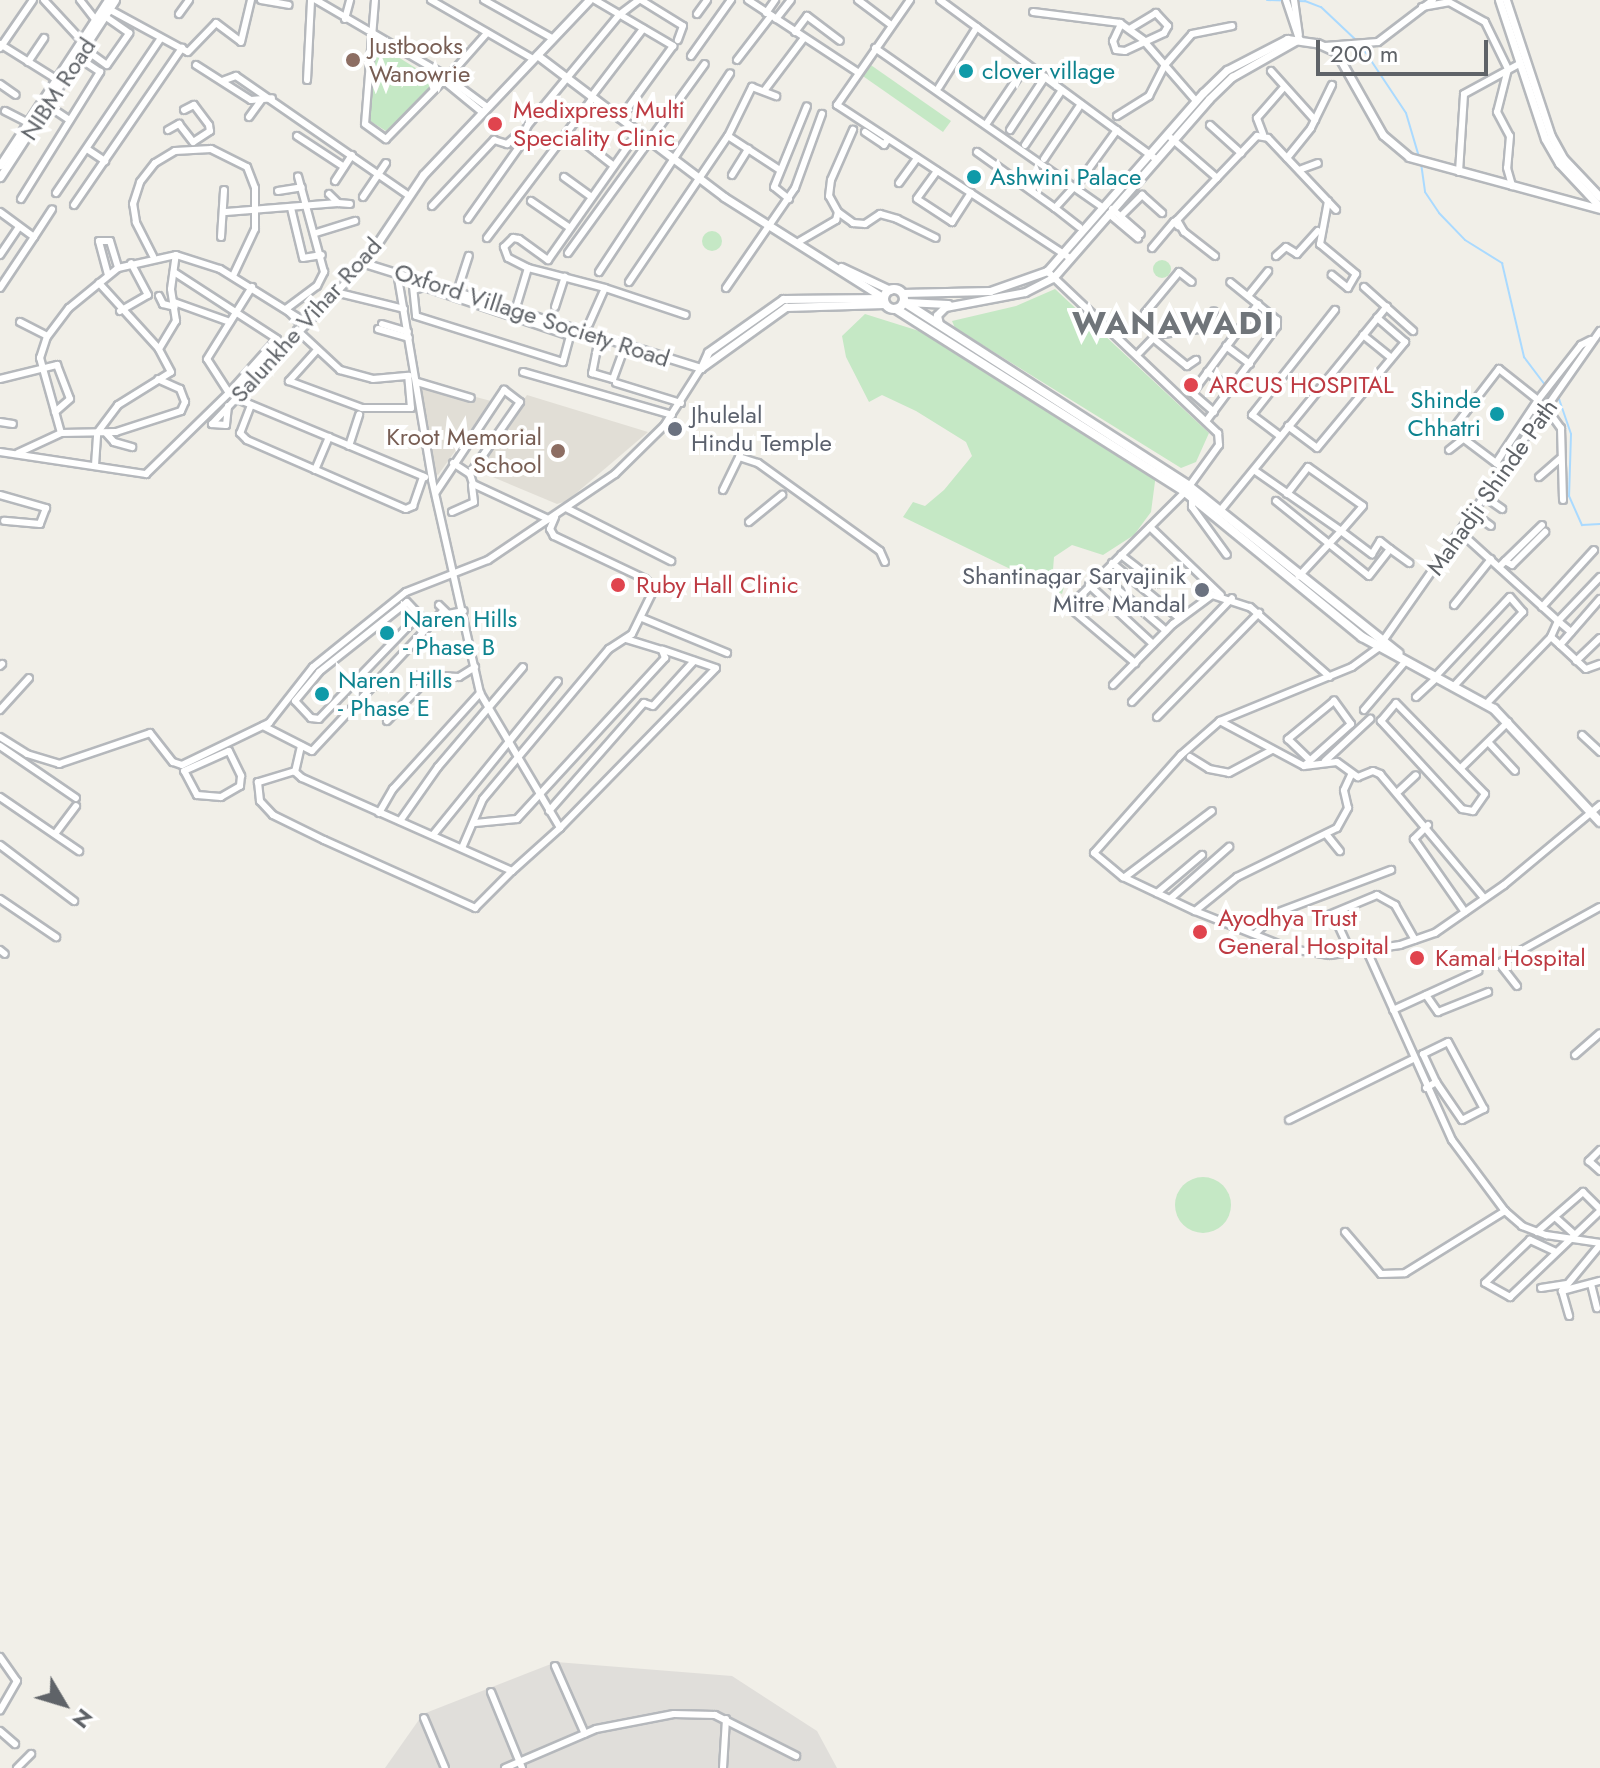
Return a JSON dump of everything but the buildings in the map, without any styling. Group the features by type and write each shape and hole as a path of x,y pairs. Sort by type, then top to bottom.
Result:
{"main road":[{"path":"886,297 901,301 939,324 1189,492 1404,663 1494,709 1597,814"},
{"path":"886,297 901,301 1189,492"},
{"path":"1380,646 1435,678 1489,701 1511,717 1597,814"}],"street":[{"path":"33,0 1,46 56,79"},
{"path":"44,0 81,40"},
{"path":"80,0 95,19"},
{"name":"NIBM Road","path":"0,165 95,19 115,0"},
{"path":"179,14 189,0"},
{"path":"106,8 188,52 216,23 241,42 251,0"},
{"path":"261,0 289,5"},
{"path":"307,80 314,0 433,72 485,109"},
{"path":"345,19 350,0"},
{"path":"375,0 363,119 386,139 487,33"},
{"path":"431,0 535,57 699,178 771,227 800,241 886,297"},
{"path":"484,0 552,38"},
{"path":"592,0 673,46 620,119"},
{"name":"Salunkhe Vihar Road","path":"212,424 226,425 232,396 364,263 409,196 485,109 592,0"},
{"path":"618,0 628,8"},
{"path":"468,219 521,143 525,129 619,15 640,0 683,26 678,40"},
{"path":"697,14 707,0"},
{"path":"691,56 731,0"},
{"path":"748,0 857,72"},
{"path":"771,16 775,0"},
{"path":"737,60 771,16 791,0"},
{"path":"858,0 891,25"},
{"path":"726,288 789,199 825,111 837,105 857,72 910,0"},
{"path":"940,0 1152,156"},
{"path":"1170,137 1196,101 1227,70 1257,51 1299,39 1325,46 1378,42 1433,0"},
{"path":"1422,7 1459,0"},
{"path":"1499,0 1552,151 1600,208"},
{"path":"1506,0 1551,136 1564,159 1600,197"},
{"path":"1449,2 1485,22 1508,69 1497,112 1510,136 1507,168 1512,186"},
{"path":"1291,3 1299,39"},
{"path":"93,55 107,65 129,33 106,8"},
{"name":"NIBM Road","path":"0,177 106,8"},
{"path":"1033,12 1121,24 1144,42 1196,101"},
{"path":"1121,24 1113,41 1116,50 1125,51 1164,33 1168,26 1161,14 1129,29"},
{"path":"795,32 807,16 840,41"},
{"path":"1117,116 1149,96 1165,65 1192,34 1232,26"},
{"path":"939,87 977,27"},
{"path":"487,238 643,29"},
{"path":"28,62 44,38"},
{"path":"56,193 161,38"},
{"path":"764,91 804,38"},
{"path":"1067,256 1102,207 1232,77 1299,39"},
{"path":"1325,46 1347,66 1383,135 1409,157 1600,208"},
{"path":"74,205 182,48"},
{"path":"875,48 1102,207"},
{"path":"21,199 100,72 78,57"},
{"path":"568,253 705,64"},
{"path":"987,123 1027,64"},
{"path":"1459,172 1464,94 1519,64"},
{"path":"196,65 251,100 272,98"},
{"path":"1271,71 1315,120"},
{"path":"599,272 671,157 730,73"},
{"path":"222,81 236,76 272,98 409,196"},
{"path":"1010,130 1045,77"},
{"path":"0,84 16,95"},
{"path":"1287,158 1315,120 1332,85"},
{"path":"629,282 728,136 752,87 776,96"},
{"path":"1284,87 1257,118 1263,134 1336,210"},
{"path":"1025,145 1062,90"},
{"path":"249,117 262,99"},
{"path":"1044,159 1081,104"},
{"path":"47,105 69,120"},
{"path":"153,256 136,222 133,204 140,182 155,163 175,151 195,145 210,131 194,105 184,110"},
{"path":"837,105 1067,256"},
{"path":"789,199 774,187 807,106"},
{"path":"5,111 27,122"},
{"path":"168,130 179,124 195,145 234,156 247,167 259,213 233,276"},
{"path":"1210,125 1241,153"},
{"path":"853,130 831,180 829,196 838,212 853,223 865,224 880,214 936,238"},
{"path":"1055,208 1117,130"},
{"path":"638,132 548,260 513,238 504,255 528,268 605,288 686,315"},
{"path":"865,132 884,145 888,139"},
{"path":"1178,226 1181,214 1263,134"},
{"path":"297,136 344,167"},
{"path":"728,136 780,170"},
{"path":"432,206 494,140 507,144 515,137 521,143"},
{"path":"1170,137 1217,178"},
{"path":"587,145 614,166"},
{"path":"87,149 105,161"},
{"path":"732,175 748,149"},
{"path":"977,152 1079,227"},
{"path":"335,181 352,155"},
{"path":"939,324 940,311 958,304 1025,292 1050,275 1110,212 1152,156"},
{"path":"899,183 917,158"},
{"path":"363,197 386,163"},
{"path":"1299,170 1318,163"},
{"path":"937,171 917,199 952,222 971,193"},
{"path":"286,309 317,286 324,272 309,205 298,176"},
{"path":"564,177 592,197"},
{"path":"278,191 302,187"},
{"path":"221,237 226,212 224,190"},
{"path":"329,194 338,203"},
{"path":"1121,216 1142,195 1162,213"},
{"path":"531,201 570,228"},
{"path":"1276,256 1286,247 1297,254 1329,216 1328,201"},
{"path":"226,212 259,213 309,205 350,204"},
{"path":"291,208 303,258 322,255"},
{"path":"0,288 52,209"},
{"path":"0,212 34,237"},
{"path":"800,241 836,220 838,212"},
{"path":"1110,212 1121,216 1139,236 1110,212"},
{"path":"316,233 355,221"},
{"path":"1152,248 1174,222 1215,256"},
{"path":"0,255 19,227"},
{"path":"1318,231 1320,244 1356,274 1348,288 1332,275"},
{"path":"108,275 99,241 110,241 118,268"},
{"path":"159,349 176,321 176,255"},
{"path":"61,433 41,366 47,336 108,275 118,268 153,256 176,255 233,276 252,287 286,309 317,350 357,376 412,375"},
{"path":"457,292 469,256"},
{"path":"120,311 148,295 131,263"},
{"name":"Oxford Village Society Road","path":"364,263 571,332 701,368"},
{"path":"841,267 847,275 886,297"},
{"path":"515,311 528,268"},
{"path":"1248,296 1268,271"},
{"path":"0,452 146,474 232,396 277,339 237,310 174,272"},
{"path":"317,350 289,381 362,408 411,408 409,335 397,272"},
{"path":"1192,282 1179,272 1141,322 1187,366 1196,360"},
{"path":"837,294 849,285 847,275"},
{"path":"901,301 990,291 1050,275"},
{"path":"1050,275 1207,420 1219,445 1189,492 1069,607 1135,663"},
{"path":"412,277 413,289 416,316 563,362 571,332 424,287 413,289"},
{"path":"555,307 565,277"},
{"path":"1207,420 1277,326 1277,320 1230,282"},
{"path":"95,465 97,433 118,405 171,372 159,349 120,311 99,283"},
{"path":"252,287 207,359 232,396 432,480"},
{"path":"1364,287 1413,331"},
{"path":"589,324 605,288"},
{"path":"335,292 404,309"},
{"path":"0,737 27,754 59,764 117,747 145,732 177,765 197,761 229,751 242,781 221,797 201,797 184,771 197,761 263,726 313,667 406,592 488,560 615,474 672,415 708,352 766,307 800,295 886,297"},
{"path":"159,296 163,304 230,322"},
{"path":"701,368 786,307 886,297"},
{"path":"212,316 220,300"},
{"path":"901,301 958,304"},
{"path":"1214,412 1192,393 1258,304"},
{"path":"1218,513 1387,306"},
{"path":"1280,436 1252,415 1335,310"},
{"path":"1137,355 1155,336 1199,329 1214,311"},
{"path":"1288,426 1317,448 1405,342 1377,318"},
{"path":"20,322 47,336"},
{"path":"380,327 409,335"},
{"name":"Mahadji Shinde Path","path":"1380,646 1600,331"},
{"path":"1363,335 1391,358"},
{"path":"599,338 592,373 613,379 625,346"},
{"path":"1496,463 1548,387 1581,345 1592,340"},
{"path":"1226,346 1250,364"},
{"path":"1500,358 1499,369 1452,430 1504,469"},
{"path":"0,379 51,363 62,370 70,399 55,412"},
{"path":"1499,369 1538,400"},
{"path":"523,372 672,415"},
{"path":"1207,372 1230,389"},
{"path":"412,375 417,382 432,480 456,573 480,693 516,759 560,828"},
{"path":"18,453 61,433 106,433 181,411 185,402 180,389 158,379"},
{"path":"417,382 471,398"},
{"path":"616,383 681,403"},
{"path":"435,493 504,390 520,402 471,477 474,502 452,512"},
{"path":"251,405 242,423 243,437 406,509 413,506 423,477"},
{"path":"1549,406 1561,428 1563,500"},
{"path":"349,446 359,415"},
{"path":"0,422 13,424"},
{"path":"106,433 114,442 132,447"},
{"path":"315,470 329,437"},
{"path":"1449,450 1463,439"},
{"path":"723,490 739,457 758,463 880,551 885,562"},
{"path":"1539,477 1560,459"},
{"path":"453,463 471,477 548,519"},
{"path":"1287,494 1308,467 1363,506 1296,580"},
{"path":"1254,470 1372,554 1380,541 1409,563"},
{"path":"1189,492 1192,507 1227,555"},
{"path":"0,495 46,508 40,524 4,521"},
{"path":"749,522 782,495"},
{"path":"1485,497 1502,509"},
{"path":"1276,501 1369,576 1390,549"},
{"path":"566,508 671,561"},
{"path":"1473,513 1491,526"},
{"path":"462,848 483,799 609,649 626,639 642,618 654,589 649,581 554,536 550,529 557,514"},
{"path":"1150,527 1221,595"},
{"path":"1502,564 1544,528"},
{"path":"1460,532 1491,559 1502,564 1557,622 1571,632"},
{"path":"1542,607 1594,550"},
{"path":"1121,555 1157,583"},
{"path":"1454,605 1491,559"},
{"path":"1112,563 1179,618"},
{"path":"1100,574 1166,631"},
{"path":"1489,701 1551,637 1557,622 1600,577"},
{"path":"1089,585 1153,644"},
{"path":"1113,685 1201,599 1221,595 1259,613 1330,677"},
{"path":"1416,697 1510,597 1523,612 1455,685"},
{"path":"1132,702 1232,598"},
{"path":"407,602 419,615 319,719 311,718 295,701 319,672 369,632 407,602"},
{"path":"1560,645 1599,602"},
{"path":"263,726 312,751 441,608 464,611"},
{"path":"1157,717 1259,613"},
{"path":"642,618 727,653"},
{"path":"364,626 369,632"},
{"path":"1551,637 1590,671 1600,664"},
{"path":"1576,661 1600,638"},
{"path":"512,871 379,813 295,771 258,782 260,801 273,815 475,908 560,828 716,668 626,639"},
{"path":"1380,646 1330,677 1220,721 1181,755 1094,853 1125,877 1157,893 1291,949 1351,953 1415,940 1465,912 1597,814"},
{"path":"475,823 514,821 665,658 662,650"},
{"path":"549,811 644,703 653,706 694,661"},
{"path":"1364,710 1404,663"},
{"path":"414,675 459,677 475,667"},
{"path":"400,821 438,767 523,667"},
{"path":"387,721 429,677"},
{"path":"0,710 29,678"},
{"path":"433,835 507,740 558,681"},
{"path":"379,813 393,789 480,693"},
{"path":"1334,701 1351,724 1307,763 1289,737 1334,701"},
{"path":"1399,703 1461,768 1485,794 1473,811 1462,809 1381,721 1383,714 1399,703"},
{"path":"1325,761 1370,719"},
{"path":"1220,721 1272,750 1307,763 1337,762 1351,775"},
{"path":"1461,768 1508,722"},
{"path":"1582,735 1600,752"},
{"path":"1489,743 1515,771"},
{"path":"0,746 76,802 55,834"},
{"path":"295,771 301,746"},
{"path":"1190,757 1209,769 1229,773 1272,750"},
{"path":"1351,775 1373,771 1399,791 1484,898"},
{"path":"1195,911 1237,877 1326,834 1344,819 1344,790 1351,775"},
{"path":"1399,791 1416,775"},
{"path":"0,797 79,851"},
{"path":"1125,877 1212,811"},
{"path":"1428,825 1414,839 1465,912"},
{"path":"1326,834 1340,851"},
{"path":"0,845 74,901"},
{"path":"1170,899 1229,847"},
{"path":"1157,893 1202,855"},
{"path":"1255,934 1276,913 1391,870"},
{"path":"1317,920 1384,896 1395,905 1415,940"},
{"path":"0,899 56,937"},
{"path":"1517,986 1499,963 1600,907"},
{"path":"1333,914 1351,953"},
{"path":"1367,951 1452,1140 1505,1211 1537,1232 1600,1244 1562,1291"},
{"path":"1393,1010 1478,971"},
{"path":"1426,995 1438,1012 1488,992"},
{"path":"1575,1055 1600,1033"},
{"path":"1448,1042 1484,1109 1462,1120 1436,1082 1423,1054 1448,1042"},
{"path":"1289,1120 1413,1059"},
{"path":"1426,1088 1436,1082"},
{"path":"1600,1150 1589,1161 1600,1171"},
{"path":"1537,1232 1583,1192 1600,1210 1510,1297 1485,1283 1530,1240 1556,1252"},
{"path":"1345,1232 1381,1274 1405,1273 1505,1211"},
{"path":"1555,1217 1571,1237"},
{"path":"1562,1291 1600,1281"},
{"path":"1541,1288 1567,1284"},
{"path":"1591,1284 1597,1308"},
{"path":"1562,1291 1569,1316"},
{"path":"0,1657 17,1681 0,1710"},
{"path":"555,1666 585,1734"},
{"path":"491,1692 520,1765"},
{"path":"505,1768 520,1765 585,1734 674,1714 726,1719 796,1756"},
{"path":"424,1718 445,1768"},
{"path":"723,1768 726,1719"},
{"path":"0,1731 15,1744"},
{"path":"17,1768 31,1754"}],"shaded area":[{"path":"419,382 491,401 438,475 433,472"},
{"name":"Kroot Memorial School","path":"527,395 648,432 567,501 557,504 476,470"},
{"path":"556,1662 732,1676 817,1731 837,1768 385,1768 423,1714"}],"green space":[{"path":"374,42 438,82 386,131 370,121"},
{"path":"865,61 951,121 943,132 857,72"},
{"path":"712,231 719,234 722,241 719,248 712,251 705,248 702,241 705,234"},
{"path":"1158,260 1166,260 1171,269 1169,276 1158,278 1153,273 1153,265"},
{"path":"1055,289 1209,433 1196,462 1181,468 955,328 952,321 1016,306"},
{"path":"865,314 935,336 1156,474 1151,512 1134,535 1103,555 1072,545 1054,557 1053,570 1065,583 1062,594 903,517 913,502 925,506 944,490 972,456 966,442 916,411 882,395 869,402 846,357 842,336"},
{"path":"1203,1177 1223,1185 1231,1205 1223,1225 1203,1233 1183,1225 1175,1205 1183,1185"}],"waterway":[{"path":"1267,0 1305,1 1321,7 1358,42"},
{"path":"1362,47 1406,113 1419,157"},
{"path":"1421,163 1425,192 1439,213 1465,240 1502,263 1524,357 1546,386"},
{"path":"1550,390 1559,399 1571,434 1569,496 1582,525 1600,524"}],"place":[{"name":"Justbooks Wanowrie","path":"353,60"},
{"name":"clover village","path":"966,71"},
{"name":"Medixpress Multi Speciality Clinic","path":"495,124"},
{"name":"Ashwini Palace","path":"974,177"},
{"name":"ARCUS HOSPITAL","path":"1191,385"},
{"name":"Shinde Chhatri","path":"1497,414"},
{"name":"Jhulelal Hindu Temple","path":"675,429"},
{"name":"Kroot Memorial School","path":"558,451"},
{"name":"Ruby Hall Clinic","path":"618,585"},
{"name":"Shantinagar Sarvajinik Mitre Mandal","path":"1202,590"},
{"name":"Naren Hills - Phase B","path":"387,633"},
{"name":"Naren Hills - Phase E","path":"322,694"},
{"name":"Ayodhya Trust General Hospital","path":"1200,932"},
{"name":"Kamal Hospital","path":"1417,958"}],"district":[{"name":"WANAWADI","path":"1174,323"}]}
